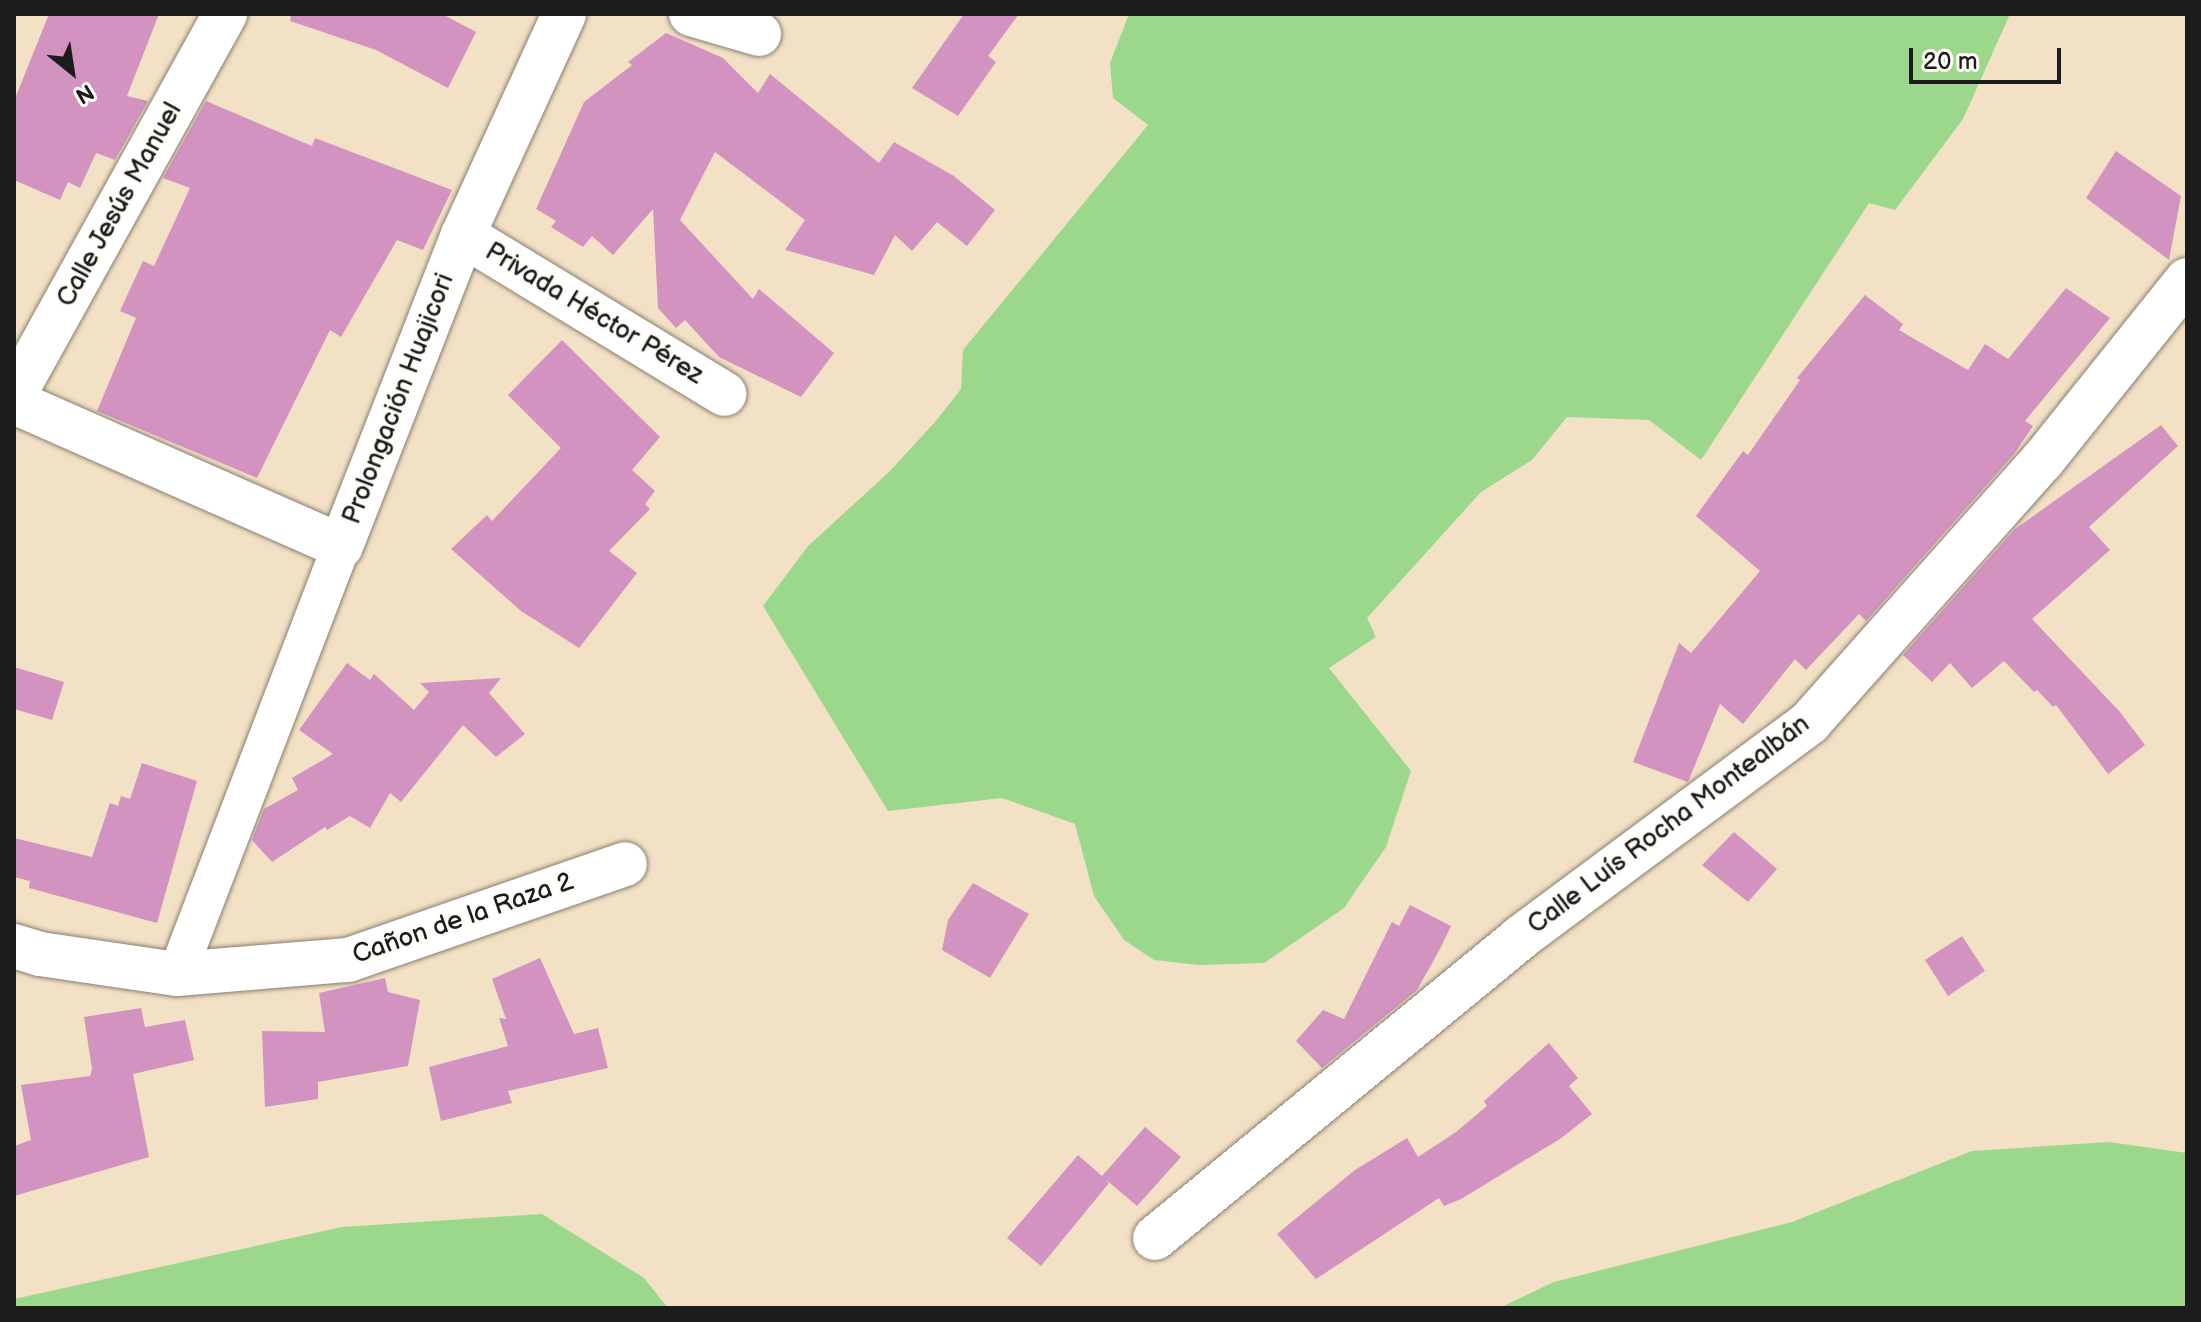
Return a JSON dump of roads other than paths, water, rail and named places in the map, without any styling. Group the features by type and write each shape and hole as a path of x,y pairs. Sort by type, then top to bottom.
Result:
{"street":[{"name":"Calle Jesús Manuel","path":"14,395 225,14"},
{"name":"Prolongación Huajicori","path":"14,402 341,546 463,235 564,14"},
{"path":"691,14 759,34"},
{"name":"Privada Héctor Pérez","path":"463,235 724,394"},
{"name":"Calle Luís Rocha Montealbán","path":"1155,1238 1521,937 1810,722 2042,461 2187,280"},
{"path":"177,974 341,546"},
{"name":"Cañon de la Raza 2","path":"14,946 40,954 177,974 348,960 625,864"}]}
